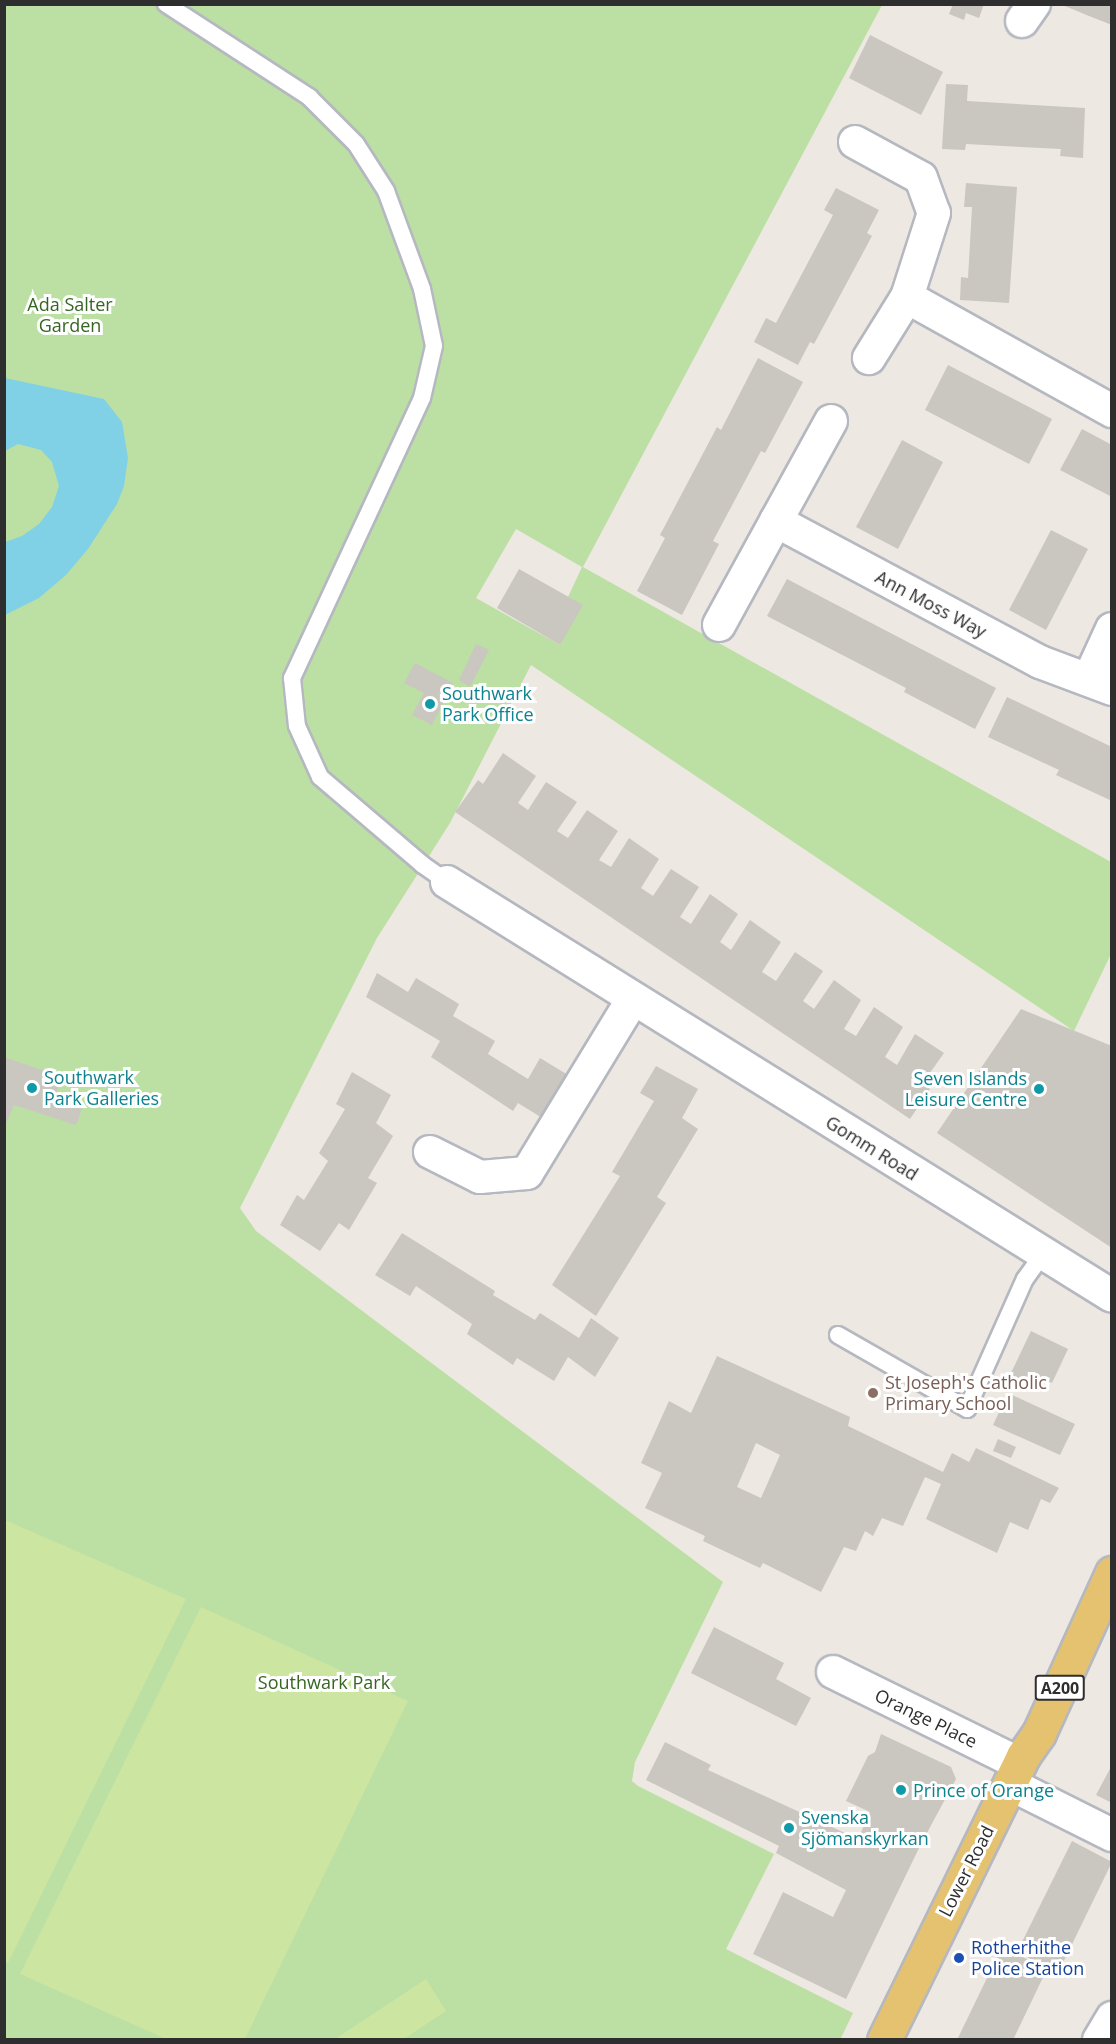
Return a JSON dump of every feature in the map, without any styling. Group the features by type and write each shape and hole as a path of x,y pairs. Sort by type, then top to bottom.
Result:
{"main road":[{"name":"Lower Road","path":"884,2040 1015,1774 1039,1733 1112,1574"}],"street":[{"path":"855,142 921,178 934,213 908,297 869,358"},
{"path":"908,297 1112,411"},
{"path":"719,625 831,421"},
{"name":"Ann Moss Way","path":"776,521 1040,662 1100,684 1112,629"},
{"name":"Gomm Road","path":"447,882 1112,1296"},
{"path":"430,1152 480,1177 527,1173 633,999"},
{"name":"Orange Place","path":"833,1672 1015,1774 1112,1835"},
{"path":"1100,2040 1112,2018"}],"lane":[{"path":"166,4 309,96 356,144 386,191 422,289 434,346 422,398 292,678 297,726 320,777 423,865 447,882"},
{"path":"838,1335 967,1409 1025,1279 1043,1254"}],"green space":[{"name":"Southwark Park","path":"5,5 882,5 583,567 1111,862 1111,954 1074,1031 531,665 450,823 377,938 240,1208 256,1231 723,1582 635,1762 632,1781 774,1854 726,1949 853,2013 840,2040 5,2040","holes":["516,529 582,567 568,597 560,645 476,598"]},
{"path":"5,1520 186,1599 8,1963 4,1962"},
{"path":"201,1607 408,1701 245,2039 166,2039 20,1974"},
{"path":"426,1979 446,2011 404,2039 335,2039"}],"water":[{"path":"5,378 104,399 122,422 128,458 124,486 117,504 88,549 66,575 39,598 5,615 5,542 22,536 39,524 52,507 59,486 52,462 41,450 18,444 5,451"}],"building":[{"path":"953,4 984,4 979,18 966,13 964,20 949,14"},
{"path":"1060,4 1112,4 1112,25 1089,16"},
{"path":"870,35 943,72 921,115 849,78"},
{"path":"946,84 968,85 967,101 1085,108 1083,158 1060,156 1061,149 966,144 965,150 942,149"},
{"path":"966,183 1017,187 1009,303 960,300 961,277 968,278 972,207 964,207"},
{"path":"836,188 879,210 867,233 872,236 814,344 810,342 798,365 754,342 766,318 776,323 833,215 824,210"},
{"path":"758,358 803,382 765,453 761,451 713,541 719,544 682,615 637,591 665,538 660,535 717,427 721,430"},
{"path":"948,365 1052,419 1029,464 925,410"},
{"path":"1082,429 1112,445 1112,497 1060,470"},
{"path":"902,440 943,462 898,549 856,527"},
{"path":"1051,530 1088,549 1046,630 1009,610"},
{"path":"519,569 583,605 560,645 497,608"},
{"path":"787,579 996,688 975,729 904,692 906,688 767,616"},
{"path":"476,644 489,650 470,687 459,680"},
{"name":"Southwark Park Office","path":"415,663 453,683 432,725 412,715 424,693 404,683"},
{"path":"1007,697 1112,747 1112,801 1056,775 1059,770 988,737"},
{"path":"503,753 536,776 518,803 528,810 546,782 577,802 557,831 568,838 587,810 618,831 599,860 611,867 629,838 659,859 641,888 653,896 671,869 699,887 680,917 691,924 710,894 738,914 720,942 731,950 750,920 781,942 762,972 776,981 795,952 823,971 803,1001 814,1009 834,980 861,1000 844,1029 856,1036 874,1007 903,1027 885,1057 897,1065 915,1034 944,1053 922,1084 930,1089 910,1119 455,812 478,780 483,784"},
{"path":"377,973 408,992 416,978 459,1004 453,1016 495,1041 488,1054 528,1079 540,1058 573,1078 547,1121 518,1103 513,1111 431,1057 440,1041 366,997"},
{"name":"Seven Islands Leisure Centre","path":"1021,1009 1112,1046 1112,1248 937,1133"},
{"name":"Southwark Park Galleries","path":"4,1057 62,1077 55,1098 82,1109 76,1125 14,1105 4,1128"},
{"path":"656,1066 698,1089 682,1118 698,1129 657,1197 666,1203 596,1316 552,1285 620,1176 612,1172 654,1101 640,1093"},
{"path":"352,1072 391,1095 376,1123 393,1136 368,1178 377,1183 349,1230 339,1223 320,1251 280,1225 297,1195 304,1200 328,1161 319,1153 345,1109 336,1104"},
{"path":"402,1233 495,1291 493,1295 535,1320 540,1313 579,1338 591,1318 619,1338 595,1377 568,1357 554,1381 517,1358 513,1365 467,1334 472,1324 416,1286 410,1296 375,1275"},
{"path":"1031,1331 1068,1349 1052,1383 1030,1372 1025,1382 1010,1375"},
{"path":"717,1356 850,1417 848,1426 943,1472 952,1453 969,1462 976,1448 1059,1488 1050,1503 1041,1499 1028,1530 1010,1522 997,1553 926,1519 941,1484 925,1477 903,1526 882,1518 873,1536 865,1531 856,1551 844,1547 821,1592 763,1563 760,1568 703,1541 705,1536 645,1508 662,1473 641,1463 669,1401 691,1413","holes":["756,1443 780,1455 761,1498 737,1487"]},
{"path":"1008,1393 1075,1424 1060,1455 993,1425"},
{"path":"998,1439 1016,1447 1011,1458 993,1451"},
{"path":"714,1627 784,1663 776,1679 811,1698 796,1726 691,1673"},
{"path":"881,1734 951,1767 956,1779 921,1844 846,1999 753,1954 783,1892 833,1917 846,1890 776,1853 779,1846 646,1780 665,1742 711,1765 708,1770 858,1839 870,1812 846,1801 868,1756 875,1752"},
{"path":"1112,1765 1112,1803 1096,1795"},
{"path":"1072,1841 1112,1862 1058,1973 1017,1952"},
{"path":"1002,1947 1047,1969 1013,2040 957,2040"}],"place":[{"name":"Southwark Park Office","path":"430,704"},
{"name":"Southwark Park Galleries","path":"32,1088"},
{"name":"Seven Islands Leisure Centre","path":"1039,1089"},
{"name":"St Joseph's Catholic Primary School","path":"873,1393"},
{"name":"Prince of Orange","path":"901,1790"},
{"name":"Svenska Sjömanskyrkan","path":"789,1828"},
{"name":"Rotherhithe Police Station","path":"959,1958"}],"park label":[{"name":"Ada Salter Garden","path":"70,315"}]}
